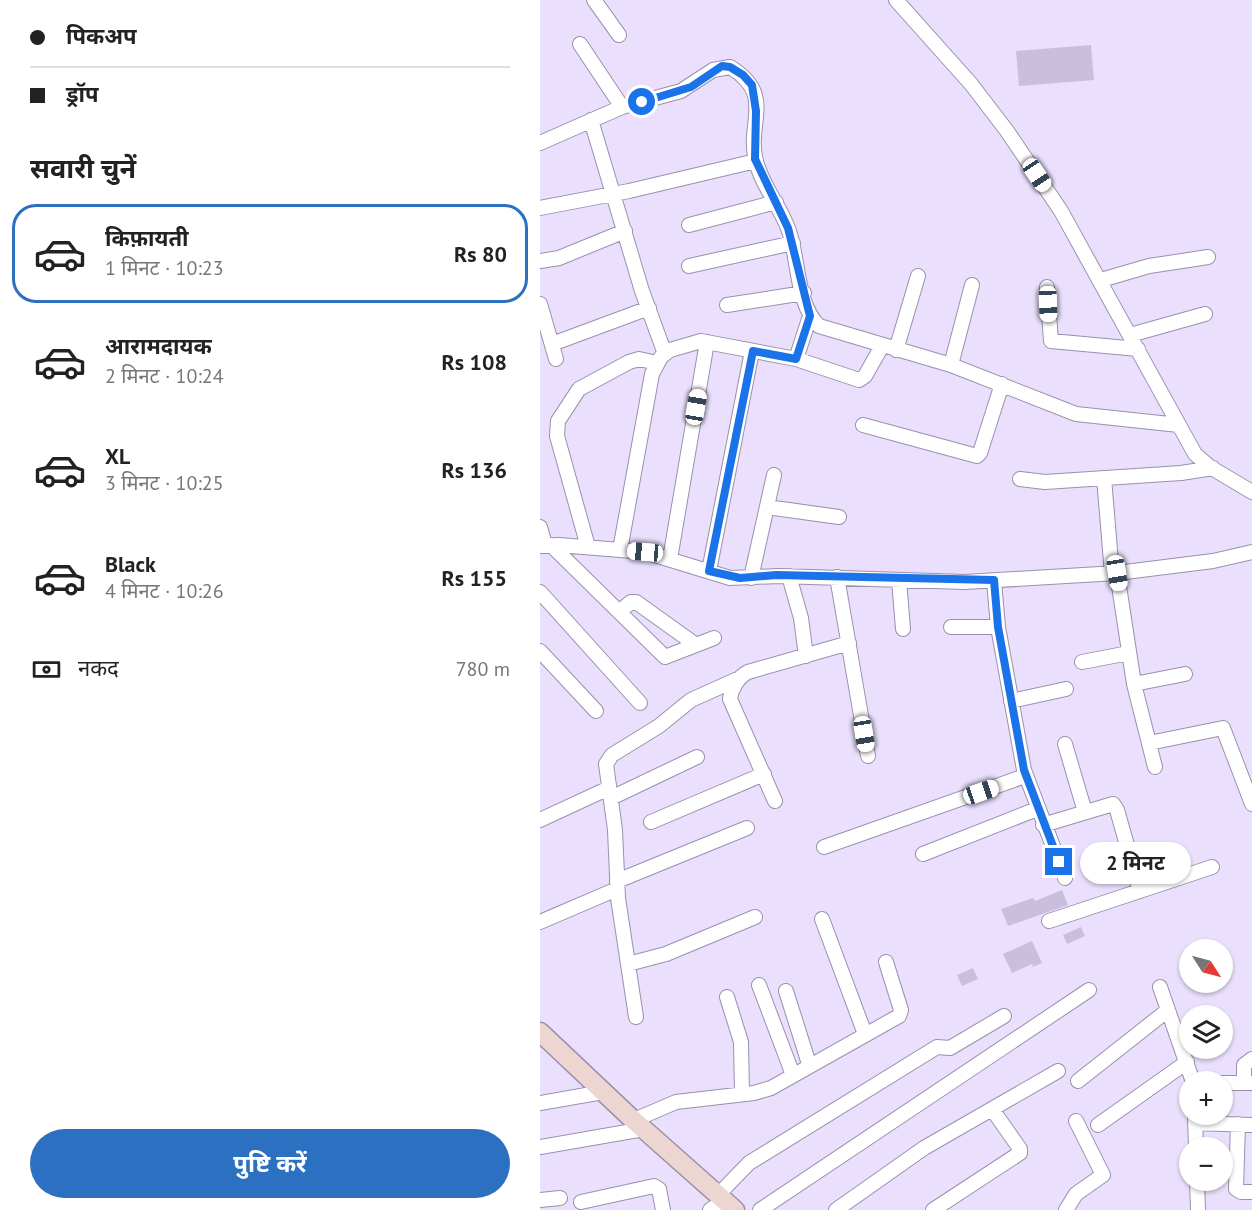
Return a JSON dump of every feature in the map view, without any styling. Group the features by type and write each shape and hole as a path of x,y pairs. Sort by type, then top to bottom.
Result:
{"street":[{"path":"594,0 619,35"},
{"path":"896,0 971,84 1007,131 1062,211 1195,454 1252,492"},
{"path":"580,44 622,107"},
{"path":"540,143 622,107 681,91 713,70 730,67 743,75 752,85 756,98 756,161 793,243 810,316 819,326 831,332 951,366 1076,414 1179,425"},
{"path":"591,120 649,308 661,358"},
{"path":"540,208 614,194 756,161"},
{"path":"688,225 776,202"},
{"path":"540,261 559,258 625,231"},
{"path":"689,266 793,243"},
{"path":"1101,280 1149,266 1208,257"},
{"path":"896,350 918,276"},
{"path":"951,366 972,285"},
{"path":"1047,287 1051,341 1138,349"},
{"path":"727,305 804,293"},
{"path":"540,304 556,359"},
{"path":"552,344 649,308"},
{"path":"1130,334 1205,314"},
{"path":"796,359 810,316"},
{"path":"620,550 652,374 661,358 670,350 707,342 796,359 859,380 865,376 882,346"},
{"path":"670,559 707,342"},
{"path":"709,571 753,351"},
{"path":"588,547 557,436 558,421 573,394 579,388 629,362 661,358"},
{"path":"863,425 977,456 980,453 1002,384"},
{"path":"1020,478 1045,482 1182,473 1213,468"},
{"path":"751,578 774,475"},
{"path":"1104,478 1114,573 1134,684 1155,767"},
{"path":"767,507 838,517"},
{"path":"540,527 545,545 665,657 714,638"},
{"path":"545,545 645,552 730,578 789,576 898,580 994,580 1114,573 1213,561 1252,552"},
{"path":"789,576 801,618 806,656"},
{"path":"837,577 868,756"},
{"path":"898,580 903,629"},
{"path":"994,580 998,627 1025,776 1065,878"},
{"path":"540,592 640,703"},
{"path":"619,612 631,602 636,602 696,645"},
{"path":"951,627 998,627"},
{"path":"636,1017 617,885 606,764 612,755 665,722 691,700 740,678 748,672 849,644"},
{"path":"540,651 596,711"},
{"path":"1082,662 1129,653"},
{"path":"1134,684 1185,674"},
{"path":"740,678 730,699 775,801"},
{"path":"1011,701 1066,688"},
{"path":"1149,743 1224,728 1252,804"},
{"path":"1065,744 1084,812"},
{"path":"540,820 697,757"},
{"path":"651,822 764,774"},
{"path":"824,847 1025,776"},
{"path":"1043,825 1110,804 1116,807 1140,891"},
{"path":"923,854 1037,808"},
{"path":"540,922 617,885 747,828"},
{"path":"1049,921 1212,867"},
{"path":"628,964 666,954 755,917"},
{"path":"822,919 865,1034"},
{"path":"540,1147 639,1125 676,1102 763,1091 793,1075 900,1014 886,962"},
{"path":"759,985 793,1075"},
{"path":"1160,987 1190,1071"},
{"path":"760,1210 1089,990"},
{"path":"786,991 809,1065"},
{"path":"728,997 741,1042 742,1094"},
{"path":"1078,1081 1168,1010"},
{"path":"540,1032 722,1204 749,1163 937,1047 950,1048 1004,1016"},
{"path":"1248,1083 1244,1065 1252,1059"},
{"path":"1098,1125 1187,1062"},
{"path":"836,1210 924,1148 1058,1071"},
{"path":"540,1103 603,1092"},
{"path":"933,1210 1020,1153 1020,1149 992,1109"},
{"path":"1065,1210 1076,1194 1103,1175 1076,1121"},
{"path":"1233,1123 1252,1125"},
{"path":"1238,1124 1236,1189 1241,1192 1252,1192"},
{"path":"581,1202 654,1186 658,1189 663,1210"},
{"path":"1197,1191 1198,1210"},
{"path":"540,1200 560,1198"}],"building":[{"path":"1091,45 1094,80 1019,86 1016,51"},
{"path":"1062,890 1068,905 1008,926 1001,909 1033,898 1035,901"},
{"path":"1081,927 1085,936 1067,944 1063,935"},
{"path":"1032,941 1042,963 1033,967 1032,964 1012,973 1003,954"},
{"path":"973,968 978,979 962,986 957,975"}],"route":[{"path":"642,102 691,87 722,66 730,67 743,75 752,85 756,98 755,159 788,228 810,316 796,359 753,351 709,571 730,578 776,575 965,582 994,580 998,627 1024,770 1059,862"}]}
